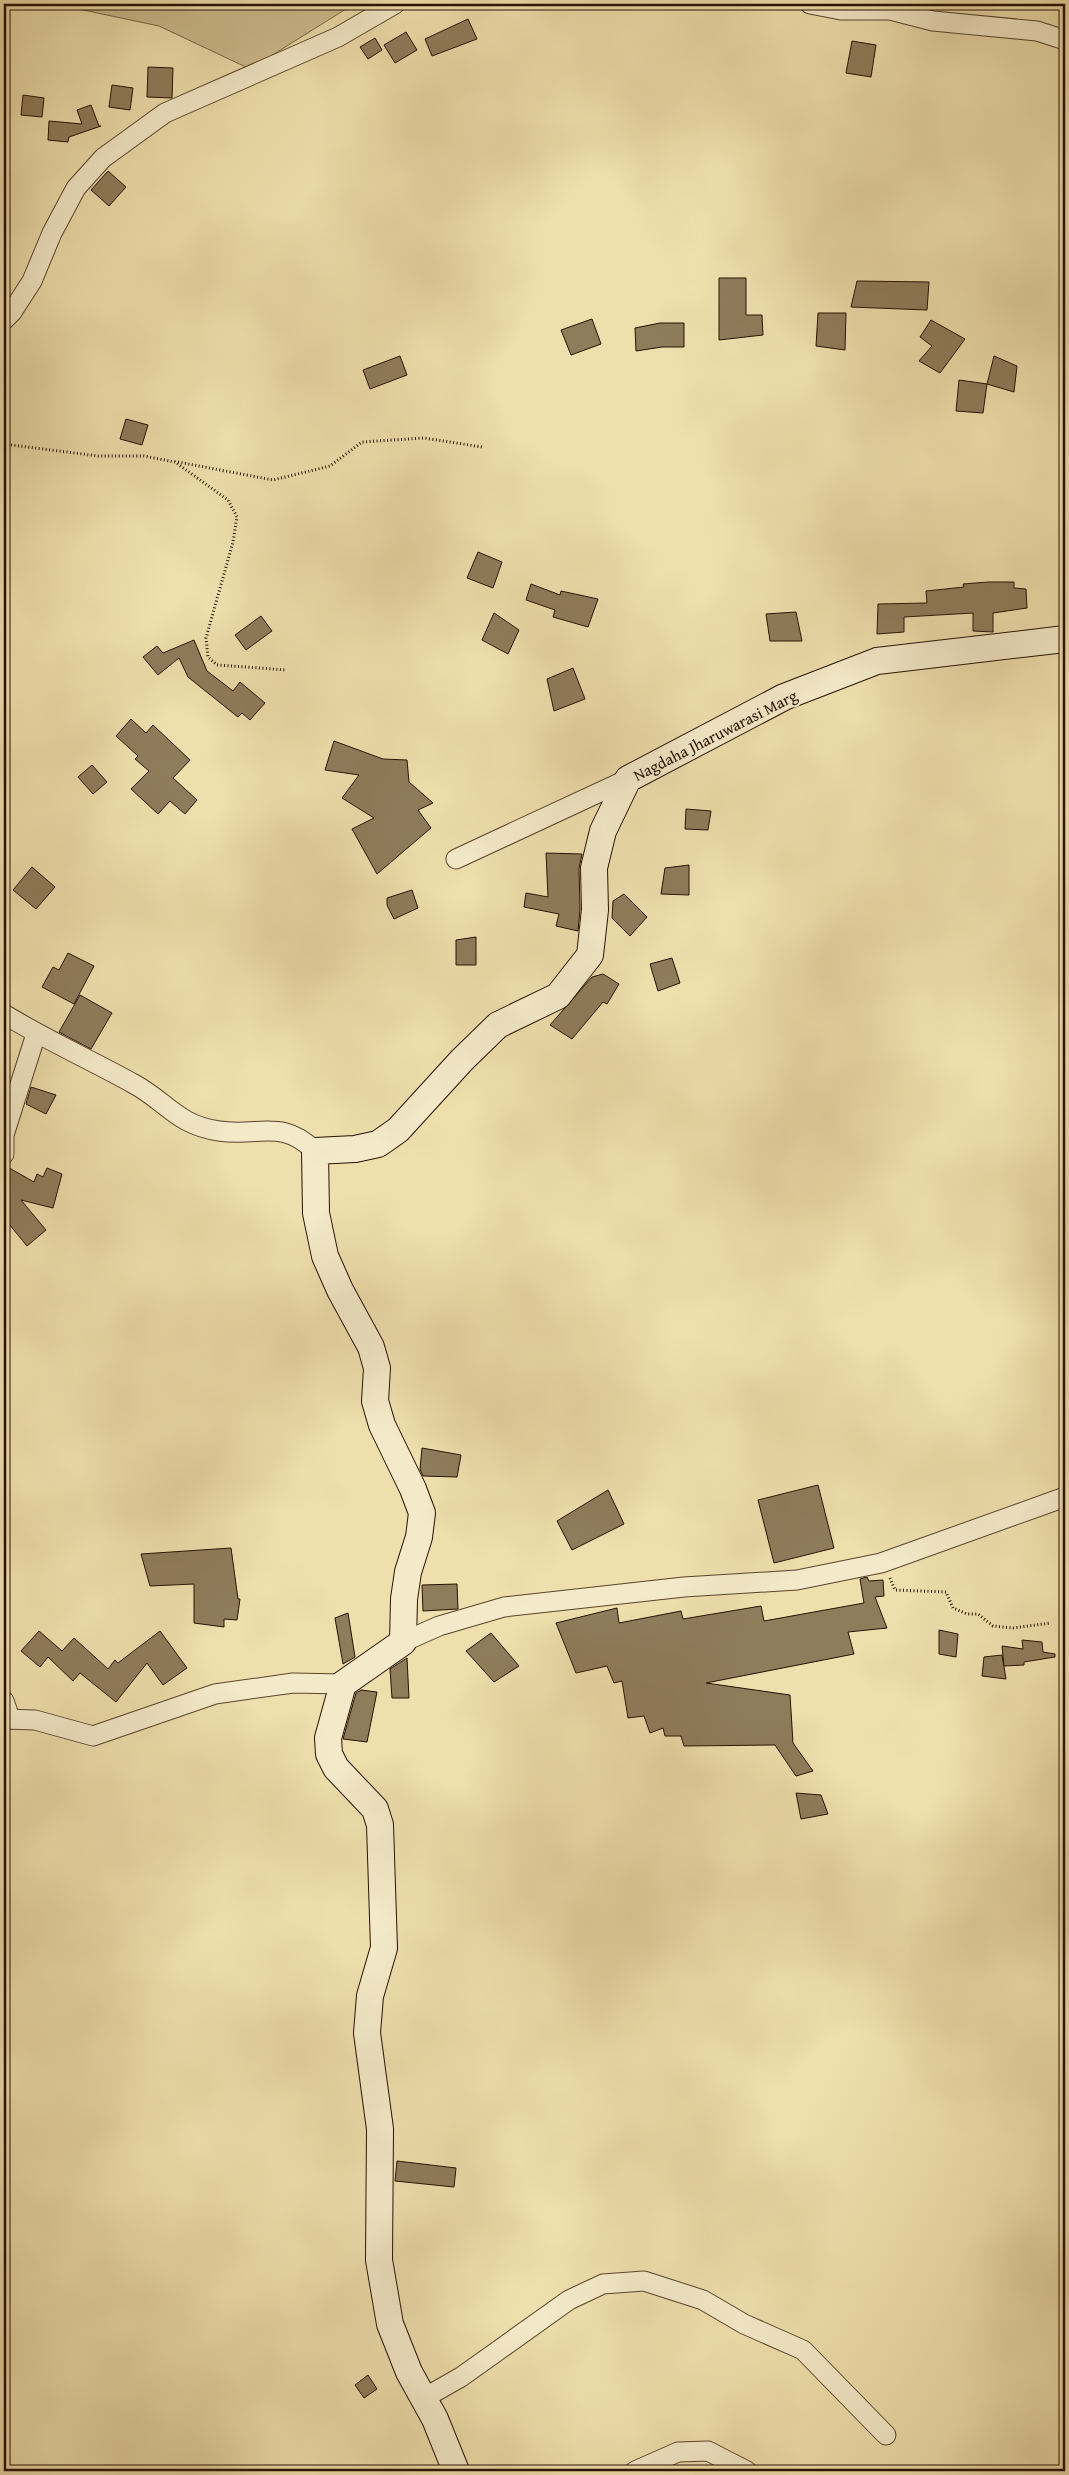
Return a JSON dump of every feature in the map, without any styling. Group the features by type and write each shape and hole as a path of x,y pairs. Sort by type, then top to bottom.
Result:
{"street":[{"path":"4,320 12,312 32,281 52,232 76,188 103,158 165,113 338,37 396,4"},
{"path":"810,4 841,10 890,10 933,21 1037,31 1065,40"},
{"name":"Nagdaha Jharuwarasi Marg","path":"315,1151 355,1150 378,1144 398,1130 462,1060 498,1025 558,996 590,955 595,910 594,868 604,830 628,779 784,697 877,661 1065,639"},
{"path":"456,859 628,779"},
{"path":"4,1014 36,1034 137,1085 190,1124 220,1131 287,1131 303,1139 315,1151 316,1213 324,1256 371,1347 376,1368 375,1401 382,1425 413,1489 422,1513 419,1537 408,1572 404,1599 403,1642"},
{"path":"4,1154 4,1135 36,1034"},
{"path":"6,1713 93,1736 215,1694 292,1683 343,1684 403,1642 439,1626 504,1607 684,1586 797,1580 881,1563 1065,1497"},
{"path":"343,1684 328,1738 329,1754 336,1768 375,1809 380,1825 384,1948 370,1996 367,2033 380,2129 379,2260 390,2324 409,2372 424,2398 456,2471"},
{"path":"424,2398 460,2377 569,2300 603,2284 644,2280 703,2300 744,2324 803,2350 886,2435"},
{"path":"635,2471 678,2452 708,2450 748,2471"}],"path":[{"path":"4,444 98,456 144,456 273,480 330,466 362,442 424,438 482,447"},
{"path":"175,462 228,500 237,517 233,542 206,638 208,657 217,665 286,670"},
{"path":"881,1563 895,1590 946,1592 953,1608 967,1614 978,1614 993,1626 1013,1628 1052,1623"}],"shaded area":[{"path":"55,4 354,4 250,69 159,26"}],"building":[{"path":"468,19 477,39 432,56 425,39"},
{"path":"406,32 417,50 395,63 384,45"},
{"path":"375,38 382,50 368,59 360,47"},
{"path":"852,41 876,45 871,77 846,73"},
{"path":"148,67 173,68 172,98 147,97"},
{"path":"112,85 133,88 130,110 109,107"},
{"path":"23,95 44,98 42,117 21,115"},
{"path":"91,105 99,126 101,126 69,137 68,142 48,140 49,121 82,124 77,110"},
{"path":"108,171 126,187 109,206 91,190"},
{"path":"719,278 746,278 746,315 762,315 763,335 719,340"},
{"path":"857,281 929,282 927,310 851,307"},
{"path":"818,313 846,313 845,350 816,346"},
{"path":"592,319 601,344 571,355 561,330"},
{"path":"931,320 965,339 940,373 919,361 932,346 920,337"},
{"path":"660,323 684,323 684,347 662,347 636,351 635,328"},
{"path":"400,356 407,375 370,389 363,370"},
{"path":"994,356 1017,366 1014,392 987,384"},
{"path":"959,380 987,384 983,413 956,411"},
{"path":"126,419 148,425 142,445 120,439"},
{"path":"478,552 502,562 493,588 467,578"},
{"path":"1014,582 1014,588 1026,589 1027,608 993,613 993,632 973,631 973,613 904,617 904,632 877,634 878,604 927,603 926,591 964,587 963,584"},
{"path":"531,584 560,595 561,591 598,599 588,627 553,617 555,610 526,600"},
{"path":"796,612 802,641 770,641 766,614"},
{"path":"494,613 519,630 508,654 482,640"},
{"path":"261,616 272,631 246,650 235,635"},
{"path":"194,640 207,671 233,691 240,682 265,703 250,720 242,713 238,717 188,677 179,658 158,675 143,657 157,646 163,653"},
{"path":"573,668 585,699 554,711 547,679"},
{"path":"131,719 146,733 153,725 190,760 173,778 197,800 185,814 170,801 158,814 131,789 149,771 135,759 138,756 116,736"},
{"path":"334,741 383,759 407,760 409,782 433,803 418,810 431,828 377,874 352,829 374,818 342,798 359,775 325,770"},
{"path":"92,765 107,782 93,794 78,777"},
{"path":"686,809 711,811 708,830 685,829"},
{"path":"546,853 582,854 579,868 580,909 578,931 556,926 559,914 524,907 526,893 548,897"},
{"path":"689,865 689,895 661,894 665,868"},
{"path":"32,867 55,887 36,909 13,890"},
{"path":"412,890 418,908 394,919 387,905 387,898"},
{"path":"624,894 647,917 630,936 612,918 613,901"},
{"path":"476,937 476,965 456,965 456,940"},
{"path":"68,953 94,966 74,1004 42,987 53,967 59,970"},
{"path":"672,958 680,983 658,991 650,964"},
{"path":"603,974 619,984 607,1004 603,1002 572,1039 550,1025 592,977"},
{"path":"80,995 112,1013 91,1049 59,1032"},
{"path":"31,1087 56,1095 46,1114 26,1104"},
{"path":"4,1165 34,1182 37,1174 43,1177 47,1168 62,1174 53,1208 21,1200 46,1230 27,1246 4,1218"},
{"path":"422,1448 461,1455 457,1477 423,1476 420,1469"},
{"path":"818,1485 834,1548 774,1563 758,1500"},
{"path":"608,1490 624,1524 572,1550 557,1521"},
{"path":"231,1548 238,1599 240,1599 237,1620 224,1619 224,1627 194,1623 194,1584 150,1586 141,1554"},
{"path":"867,1577 869,1581 883,1580 884,1596 875,1597 887,1628 848,1632 854,1654 706,1683 790,1695 793,1743 813,1771 796,1776 775,1745 684,1746 681,1736 665,1736 663,1728 650,1733 644,1716 628,1718 622,1681 614,1683 607,1666 576,1673 556,1623 617,1608 619,1623 681,1611 683,1619 761,1606 764,1621 864,1603 860,1579"},
{"path":"457,1584 458,1609 423,1611 422,1585"},
{"path":"348,1613 355,1657 343,1664 335,1618"},
{"path":"939,1630 958,1634 956,1657 939,1654"},
{"path":"39,1631 62,1651 74,1638 108,1669 115,1660 118,1663 160,1631 187,1668 163,1685 147,1663 116,1702 80,1673 73,1681 48,1657 40,1667 21,1651"},
{"path":"491,1633 519,1666 494,1682 466,1651"},
{"path":"1022,1640 1042,1642 1043,1652 1055,1654 1055,1657 1024,1662 1024,1665 1004,1666 1002,1646 1023,1649"},
{"path":"1002,1655 1006,1679 982,1676 984,1657"},
{"path":"407,1658 409,1698 392,1698 390,1669"},
{"path":"361,1690 377,1692 367,1742 343,1739 356,1693"},
{"path":"796,1793 821,1795 828,1814 801,1819"},
{"path":"397,2161 456,2168 454,2187 395,2181"},
{"path":"368,2375 377,2389 364,2398 355,2385"}]}
